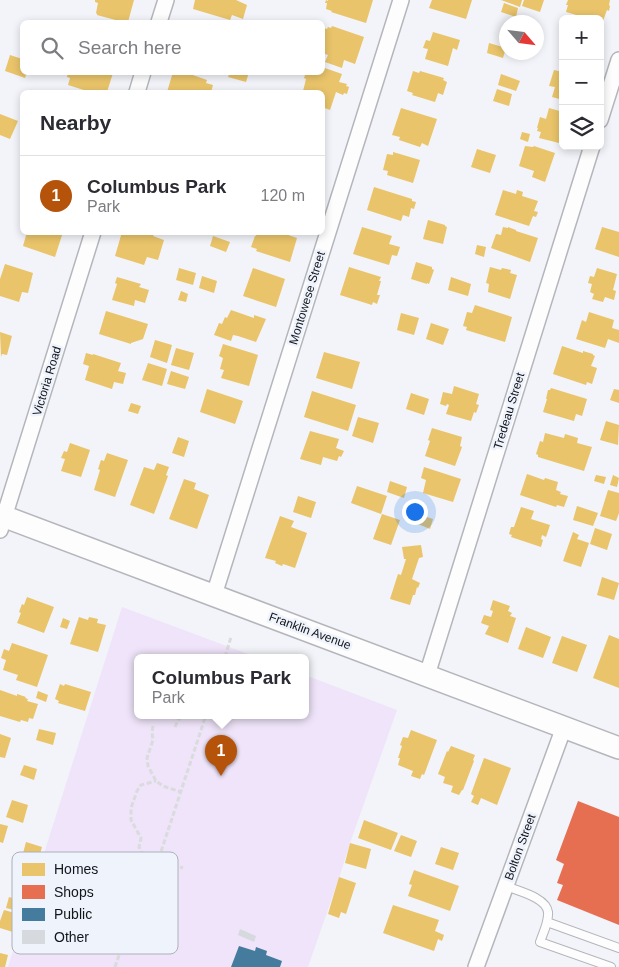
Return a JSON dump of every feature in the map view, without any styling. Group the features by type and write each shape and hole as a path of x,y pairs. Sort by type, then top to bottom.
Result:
{"main road":[{"name":"Franklin Avenue","path":"1,521 214,595 619,748"}],"street":[{"path":"160,20 166,0"},
{"name":"Montowese Street","path":"214,595 401,0"},
{"path":"604,107 619,60"},
{"path":"138,90 143,75"},
{"name":"Tredeau Street","path":"427,675 591,150"},
{"name":"Victoria Road","path":"1,521 92,235"},
{"name":"Bolton Street","path":"476,967 564,727"}],"lane":[{"path":"506,886 541,900 545,904 548,911 547,922 540,942 611,967"},
{"path":"547,922 619,948"}],"path":[{"path":"226,654 232,638"},
{"path":"175,727 179,719"},
{"path":"161,852 205,719"},
{"path":"153,726 153,740 147,758 148,766 156,781 163,786 181,792"},
{"path":"142,852 139,847 141,838 132,820 131,808 137,790 141,785 156,781"},
{"path":"178,866 183,868"},
{"path":"116,967 119,954"}],"shaded area":[{"path":"122,607 248,654 134,654 134,719 309,719 309,677 397,710 308,967 8,967 12,954 178,954 178,852 44,852"}],"building: Homes":[{"path":"95,0 134,0 129,20 116,20 97,15 98,3"},
{"path":"195,0 236,0 247,5 243,19 232,15 230,20 193,9"},
{"path":"326,0 373,0 366,23 331,12 326,9"},
{"path":"432,0 472,0 466,19 429,8"},
{"path":"501,0 522,0 520,7"},
{"path":"524,0 544,0 540,12 522,6"},
{"path":"568,0 610,0 609,11 607,10 604,18 604,15 576,15 566,12 568,5 566,5"},
{"path":"504,3 518,8 516,15 501,12"},
{"path":"332,26 364,37 355,64 344,60 342,68 325,62 328,55 325,54 325,28 331,28"},
{"path":"433,32 460,40 457,50 453,48 448,66 425,59 428,49 423,48 426,40 430,41"},
{"path":"489,43 499,46 499,57 487,53"},
{"path":"10,55 20,58 20,75 26,75 25,78 5,71"},
{"path":"325,68 342,74 339,82 347,84 346,86 349,87 347,94 344,93 343,95 336,92 330,110 325,108 325,90 303,90 306,79 304,78 305,75 325,75"},
{"path":"554,70 559,71 559,99 552,97 555,87 549,86"},
{"path":"413,71 419,73 420,71 444,78 443,80 447,82 443,95 438,93 435,102 412,95 413,93 407,91"},
{"path":"501,74 520,81 516,91 498,85"},
{"path":"67,75 112,75 108,90 84,90 68,85 70,78 67,77"},
{"path":"172,75 193,75 207,80 206,83 213,85 212,90 168,90"},
{"path":"229,75 248,75 246,82 228,77"},
{"path":"497,89 512,94 509,106 493,101"},
{"path":"401,108 437,119 428,146 422,143 420,147 399,140 400,137 392,135"},
{"path":"549,108 559,111 559,143 539,138 541,132 537,131 537,128 540,117 546,119"},
{"path":"0,114 18,121 10,139 0,135"},
{"path":"522,132 530,134 528,142 520,139"},
{"path":"525,146 534,146 555,153 545,182 532,177 534,171 519,166"},
{"path":"477,149 496,155 490,173 471,167"},
{"path":"393,152 420,160 413,183 387,175 388,171 383,170 387,154 393,155"},
{"path":"374,187 416,202 414,209 411,208 409,217 403,215 401,221 367,210"},
{"path":"503,190 516,194 517,190 523,192 522,196 538,201 534,211 538,212 536,217 533,216 529,226 495,215"},
{"path":"428,220 447,227 443,244 423,239"},
{"path":"362,227 392,236 389,244 400,247 397,256 392,255 389,265 353,254"},
{"path":"503,227 538,238 530,262 491,248 496,234 501,235"},
{"path":"602,227 619,232 619,257 595,249"},
{"path":"26,235 62,235 55,257 23,246"},
{"path":"121,235 154,235 164,240 158,260 147,257 144,265 115,256"},
{"path":"288,235 297,238 290,262 256,251 257,249 251,247 256,236"},
{"path":"213,236 230,242 226,252 210,246"},
{"path":"477,245 486,247 484,257 475,254"},
{"path":"416,262 432,267 434,270 429,284 411,279"},
{"path":"5,264 33,273 28,293 22,292 19,302 0,296 0,279"},
{"path":"349,267 381,277 377,295 380,295 377,304 373,302 372,305 340,295"},
{"path":"490,267 511,270 510,273 517,275 510,299 488,292 489,284 486,283"},
{"path":"179,268 196,273 193,285 176,280"},
{"path":"253,268 285,279 276,307 243,296"},
{"path":"597,268 617,274 613,290 616,291 614,300 605,297 603,302 592,299 594,294 590,292 592,284 588,283 590,276 594,277"},
{"path":"202,276 217,281 214,293 199,288"},
{"path":"117,277 141,284 139,287 149,290 145,303 135,300 134,306 112,300"},
{"path":"451,277 471,284 468,296 448,290"},
{"path":"181,291 188,294 186,302 178,300"},
{"path":"475,305 512,317 505,342 466,330 467,327 463,326 467,312 472,313"},
{"path":"231,310 254,318 254,315 266,319 256,342 233,335 231,341 214,335 219,323 222,324"},
{"path":"106,311 148,324 143,339 131,344 99,334"},
{"path":"589,312 614,320 612,328 619,330 619,343 608,339 605,348 576,339 582,320 586,322"},
{"path":"401,313 419,318 414,335 397,330"},
{"path":"431,323 449,329 443,345 426,339"},
{"path":"0,332 12,336 7,355 2,354 1,357"},
{"path":"155,340 172,345 167,363 150,357"},
{"path":"223,344 258,355 249,386 221,378 224,370 220,369 223,358 219,356"},
{"path":"562,346 595,356 591,366 597,368 592,384 587,382 586,385 553,374"},
{"path":"176,348 194,353 189,370 171,365"},
{"path":"324,352 360,362 352,389 316,378"},
{"path":"86,353 121,363 118,371 126,373 123,384 114,382 112,389 85,380 89,366 83,364"},
{"path":"148,363 167,369 162,386 142,380"},
{"path":"171,371 189,377 185,389 167,384"},
{"path":"454,386 479,394 476,404 479,405 471,421 446,414 449,405 440,404 443,392 452,394"},
{"path":"551,388 587,399 582,416 576,414 574,421 543,412 548,390"},
{"path":"207,389 243,401 235,424 200,412"},
{"path":"614,389 619,390 619,403 610,400"},
{"path":"312,391 356,405 348,431 304,417"},
{"path":"411,393 429,399 424,415 406,409"},
{"path":"131,403 141,406 138,414 128,411"},
{"path":"358,417 379,423 373,443 352,436"},
{"path":"606,421 619,425 618,445 600,440"},
{"path":"432,428 462,437 460,446 462,447 455,466 425,456"},
{"path":"310,431 339,439 336,448 344,451 341,457 339,456 337,461 323,457 321,465 300,459"},
{"path":"545,433 564,438 565,434 578,438 577,443 592,447 584,471 538,457 536,454 540,441 543,442"},
{"path":"178,437 189,441 184,457 172,453"},
{"path":"70,443 90,450 81,477 61,471 65,459 61,458 64,451 67,452"},
{"path":"107,453 128,460 115,497 94,490 101,460 104,461"},
{"path":"157,463 169,467 166,475 168,476 154,514 130,505 144,467 154,470"},
{"path":"424,467 461,479 453,502 423,493 426,480 421,478"},
{"path":"527,474 544,480 545,478 558,482 556,490 561,492 560,494 568,496 564,507 557,505 556,507 520,495"},
{"path":"596,475 606,477 604,484 594,481"},
{"path":"613,475 619,478 617,487 610,485"},
{"path":"184,479 196,483 194,489 209,495 197,529 169,519"},
{"path":"390,481 407,487 404,498 387,492"},
{"path":"357,486 387,496 381,514 351,503"},
{"path":"608,490 619,493 619,513 616,521 600,516"},
{"path":"298,496 316,502 311,518 293,512"},
{"path":"577,506 598,513 593,526 573,520"},
{"path":"521,507 534,511 531,519 550,525 546,537 542,535 541,547 511,537 512,535 509,534 511,527 514,527"},
{"path":"382,514 400,520 391,545 373,539"},
{"path":"421,515 433,519 430,529 418,524"},
{"path":"280,516 294,521 291,527 307,533 295,568 283,564 282,566 275,563 276,561 265,558"},
{"path":"595,528 612,534 607,550 590,544"},
{"path":"573,532 579,535 577,539 589,543 581,567 563,561"},
{"path":"421,545 423,557 419,558 412,579 420,583 410,605 390,599 398,574 401,575 406,559 404,559 402,547"},
{"path":"602,577 619,583 614,600 597,595"},
{"path":"27,597 54,607 44,633 17,623 22,604 24,605"},
{"path":"493,600 510,606 508,611 512,613 510,616 516,618 508,643 485,634 489,626 481,623 484,615 491,617 493,611 490,610"},
{"path":"79,617 88,620 89,617 98,619 97,623 106,625 98,652 70,644"},
{"path":"63,618 70,621 67,629 60,627"},
{"path":"526,627 551,637 543,658 518,649"},
{"path":"609,635 619,639 619,688 593,678"},
{"path":"562,636 587,645 577,672 552,663"},
{"path":"12,643 48,655 37,687 16,680 18,675 3,670 6,660 1,658 4,649 9,651"},
{"path":"60,684 91,692 85,711 58,703 59,701 55,699"},
{"path":"0,690 26,697 27,701 38,704 33,719 29,718 28,722 21,720 20,722 0,716"},
{"path":"38,691 48,695 46,702 36,698"},
{"path":"39,729 56,733 53,745 36,740"},
{"path":"411,730 437,740 424,775 422,774 420,779 411,776 413,771 398,765 402,746 400,745 403,737 408,738"},
{"path":"0,734 11,738 5,758 0,757"},
{"path":"451,746 475,755 463,790 459,795 451,792 453,786 443,783 445,777 438,774 447,751"},
{"path":"484,758 511,768 497,805 481,798 478,805 471,802 474,796 471,794"},
{"path":"24,765 37,769 34,780 20,775"},
{"path":"12,800 28,805 23,823 6,817"},
{"path":"364,820 398,833 391,850 358,838"},
{"path":"0,824 8,826 3,843 0,842"},
{"path":"401,835 417,841 411,857 394,851"},
{"path":"26,842 42,847 41,852 23,852"},
{"path":"350,843 371,849 366,869 345,863"},
{"path":"441,847 459,853 453,870 435,864"},
{"path":"414,870 459,886 450,911 408,896 412,885 409,884"},
{"path":"339,877 356,883 346,914 341,912 339,918 328,914"},
{"path":"9,897 12,898 12,910 6,908"},
{"path":"393,905 439,920 435,931 444,935 442,941 438,939 434,951 383,933"},
{"path":"4,910 12,912 12,932 0,928 0,921"},
{"path":"0,953 8,955 5,967 0,967"}],"building: Shops":[{"path":"578,801 619,817 619,925 557,900 563,885 557,883 564,864 556,860"}],"building: Public":[{"path":"239,946 255,951 256,947 267,951 266,955 282,961 280,967 231,967"}],"building: Other":[{"path":"240,929 256,936 254,942 238,935"}],"place":[{"name":"Columbus Park","path":"221,776"}]}
